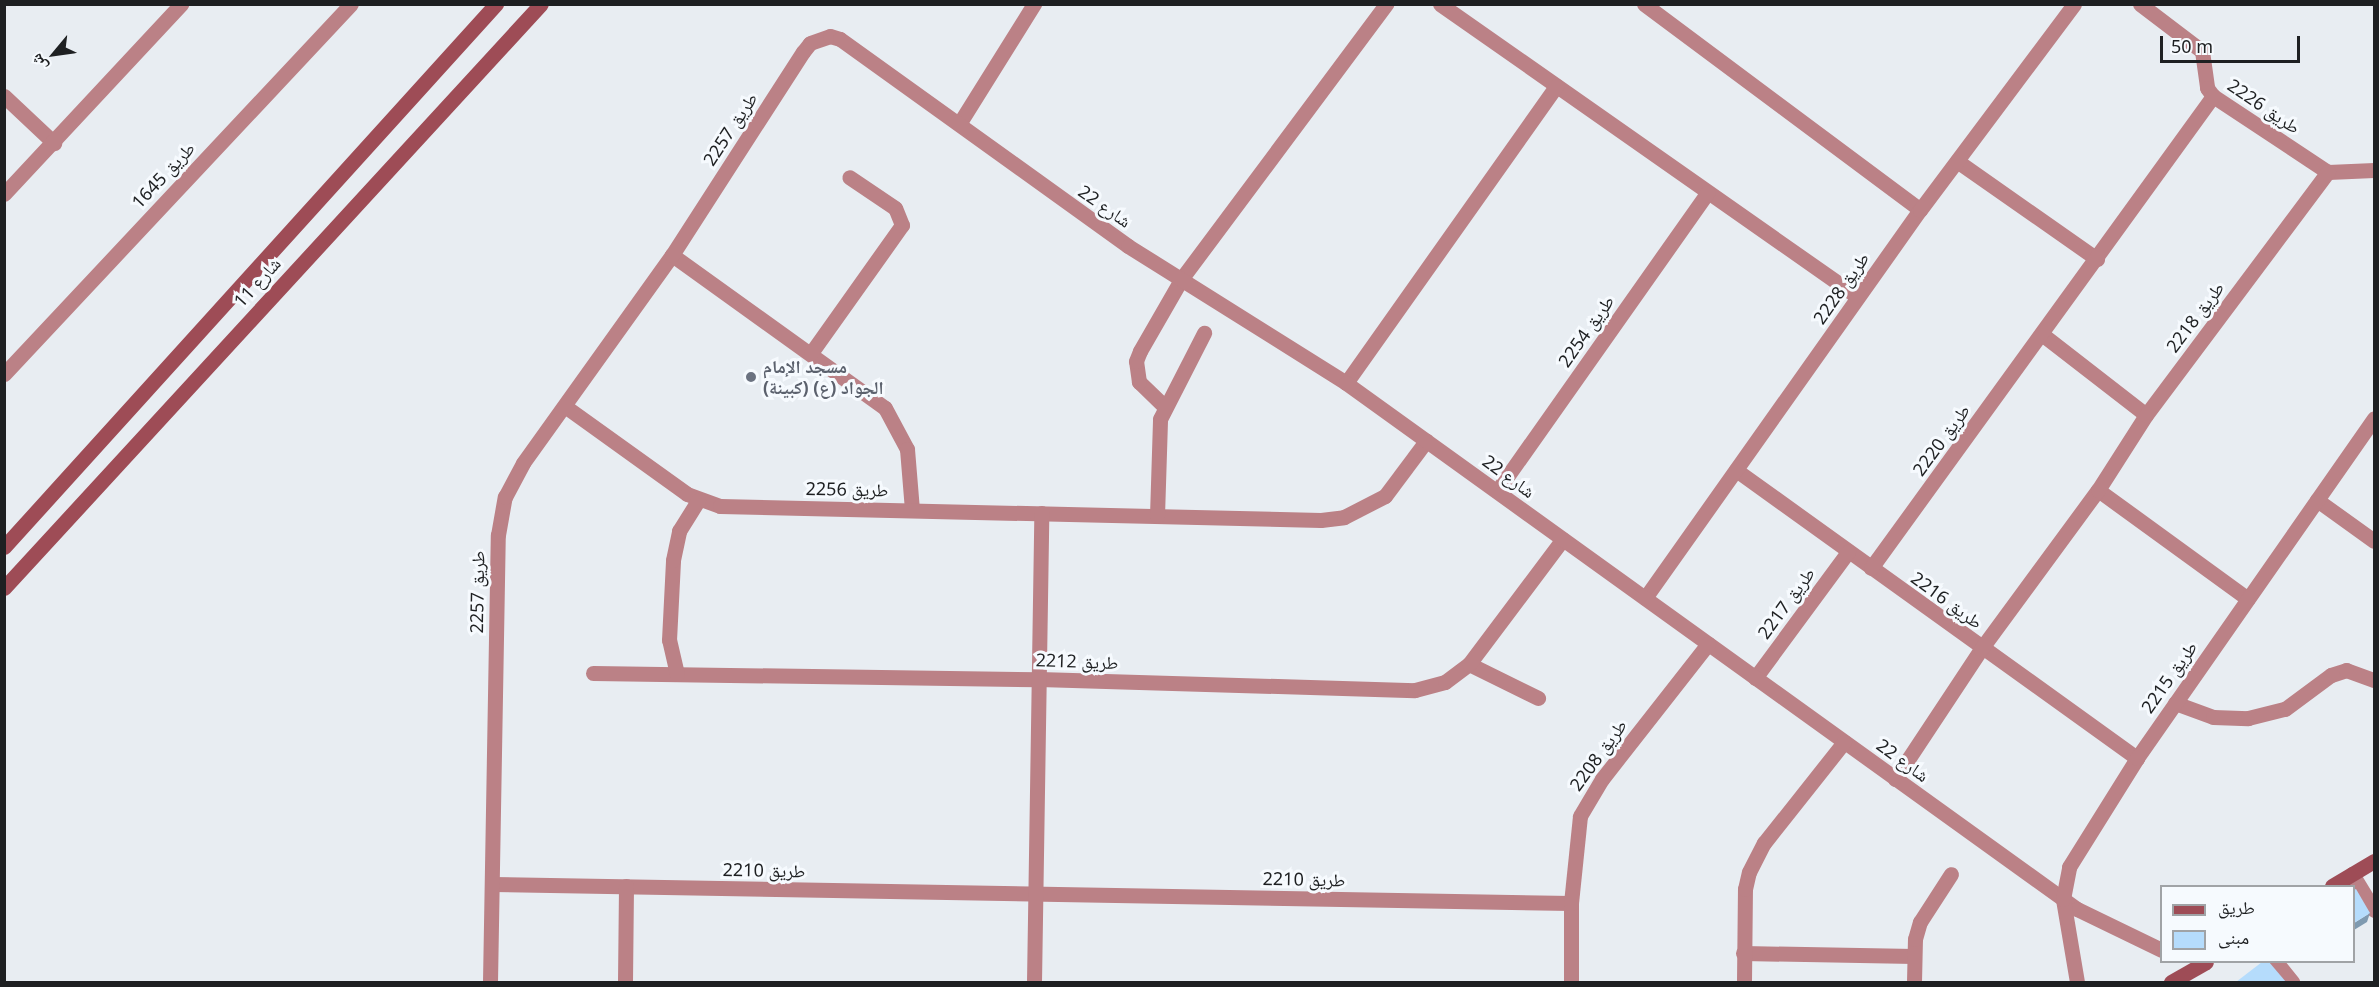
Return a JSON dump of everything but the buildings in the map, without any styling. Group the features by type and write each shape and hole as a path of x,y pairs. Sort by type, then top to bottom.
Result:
{"street":[{"path":"4,194 54,143 181,4"},
{"name":"طريق 1645","path":"4,375 351,4"},
{"name":"شارع 11","path":"4,547 496,4"},
{"name":"شارع 11","path":"4,588 541,4"},
{"path":"959,124 1034,4"},
{"path":"1164,406 1139,382 1136,361 1182,278 1386,4"},
{"path":"1440,4 1858,297"},
{"path":"1644,4 1920,210"},
{"name":"طريق 2228","path":"1645,598 1920,210 2074,4"},
{"name":"طريق 2226","path":"2140,4 2202,51 2207,88 2213,96 2328,172"},
{"name":"شارع 22","path":"830,36 840,39 1128,246 1346,383 2063,899 2096,920 2160,949"},
{"name":"طريق 2257","path":"490,982 500,516 512,480 672,255 803,52 810,43 830,36"},
{"path":"1346,383 1556,86"},
{"path":"4,96 54,143"},
{"name":"طريق 2220","path":"1871,568 2043,335 2213,96"},
{"path":"1958,162 2097,259"},
{"path":"2328,172 2374,170"},
{"name":"طريق 2218","path":"1895,779 1981,649 2098,490 2146,415 2328,172"},
{"path":"811,353 902,225 895,208 849,177"},
{"name":"طريق 2254","path":"1497,491 1707,193"},
{"path":"672,255 867,392 898,427 909,461 912,510"},
{"path":"1158,516 1159,432 1164,406 1204,333"},
{"path":"2043,335 2146,415"},
{"name":"طريق 2256","path":"566,407 698,500 720,506 1321,520 1344,517 1384,496 1426,441"},
{"name":"طريق 2215","path":"2077,982 2063,899 2069,867 2175,702 2374,418"},
{"name":"طريق 2216","path":"1736,470 1981,649 2137,758"},
{"path":"2098,490 2248,599"},
{"path":"677,674 669,640 673,560 679,531 698,500"},
{"path":"2317,500 2374,541"},
{"path":"1034,982 1041,513"},
{"name":"طريق 2212","path":"593,673 1039,679 1415,690 1445,682 1469,664 1563,539"},
{"name":"طريق 2217","path":"1755,678 1848,552"},
{"name":"طريق 2208","path":"1571,982 1571,903 1576,834 1589,797 1708,644"},
{"path":"1469,664 1538,698"},
{"path":"2175,702 2213,717 2248,718 2285,709 2331,675 2346,670 2374,681"},
{"path":"1744,982 1745,889 1756,856 1845,742"},
{"path":"2333,885 2374,861"},
{"path":"1914,982 1914,956 1920,922 1951,874"},
{"path":"2352,874 2374,910"},
{"name":"طريق 2210","path":"492,884 1571,903"},
{"path":"625,982 626,886"},
{"path":"1743,953 1914,956"},
{"path":"2171,982 2197,963"},
{"path":"2277,963 2292,982"}],"place":[{"name":"مسجد الإمام الجواد (ع) (كبينة)","path":"751,377"}]}
